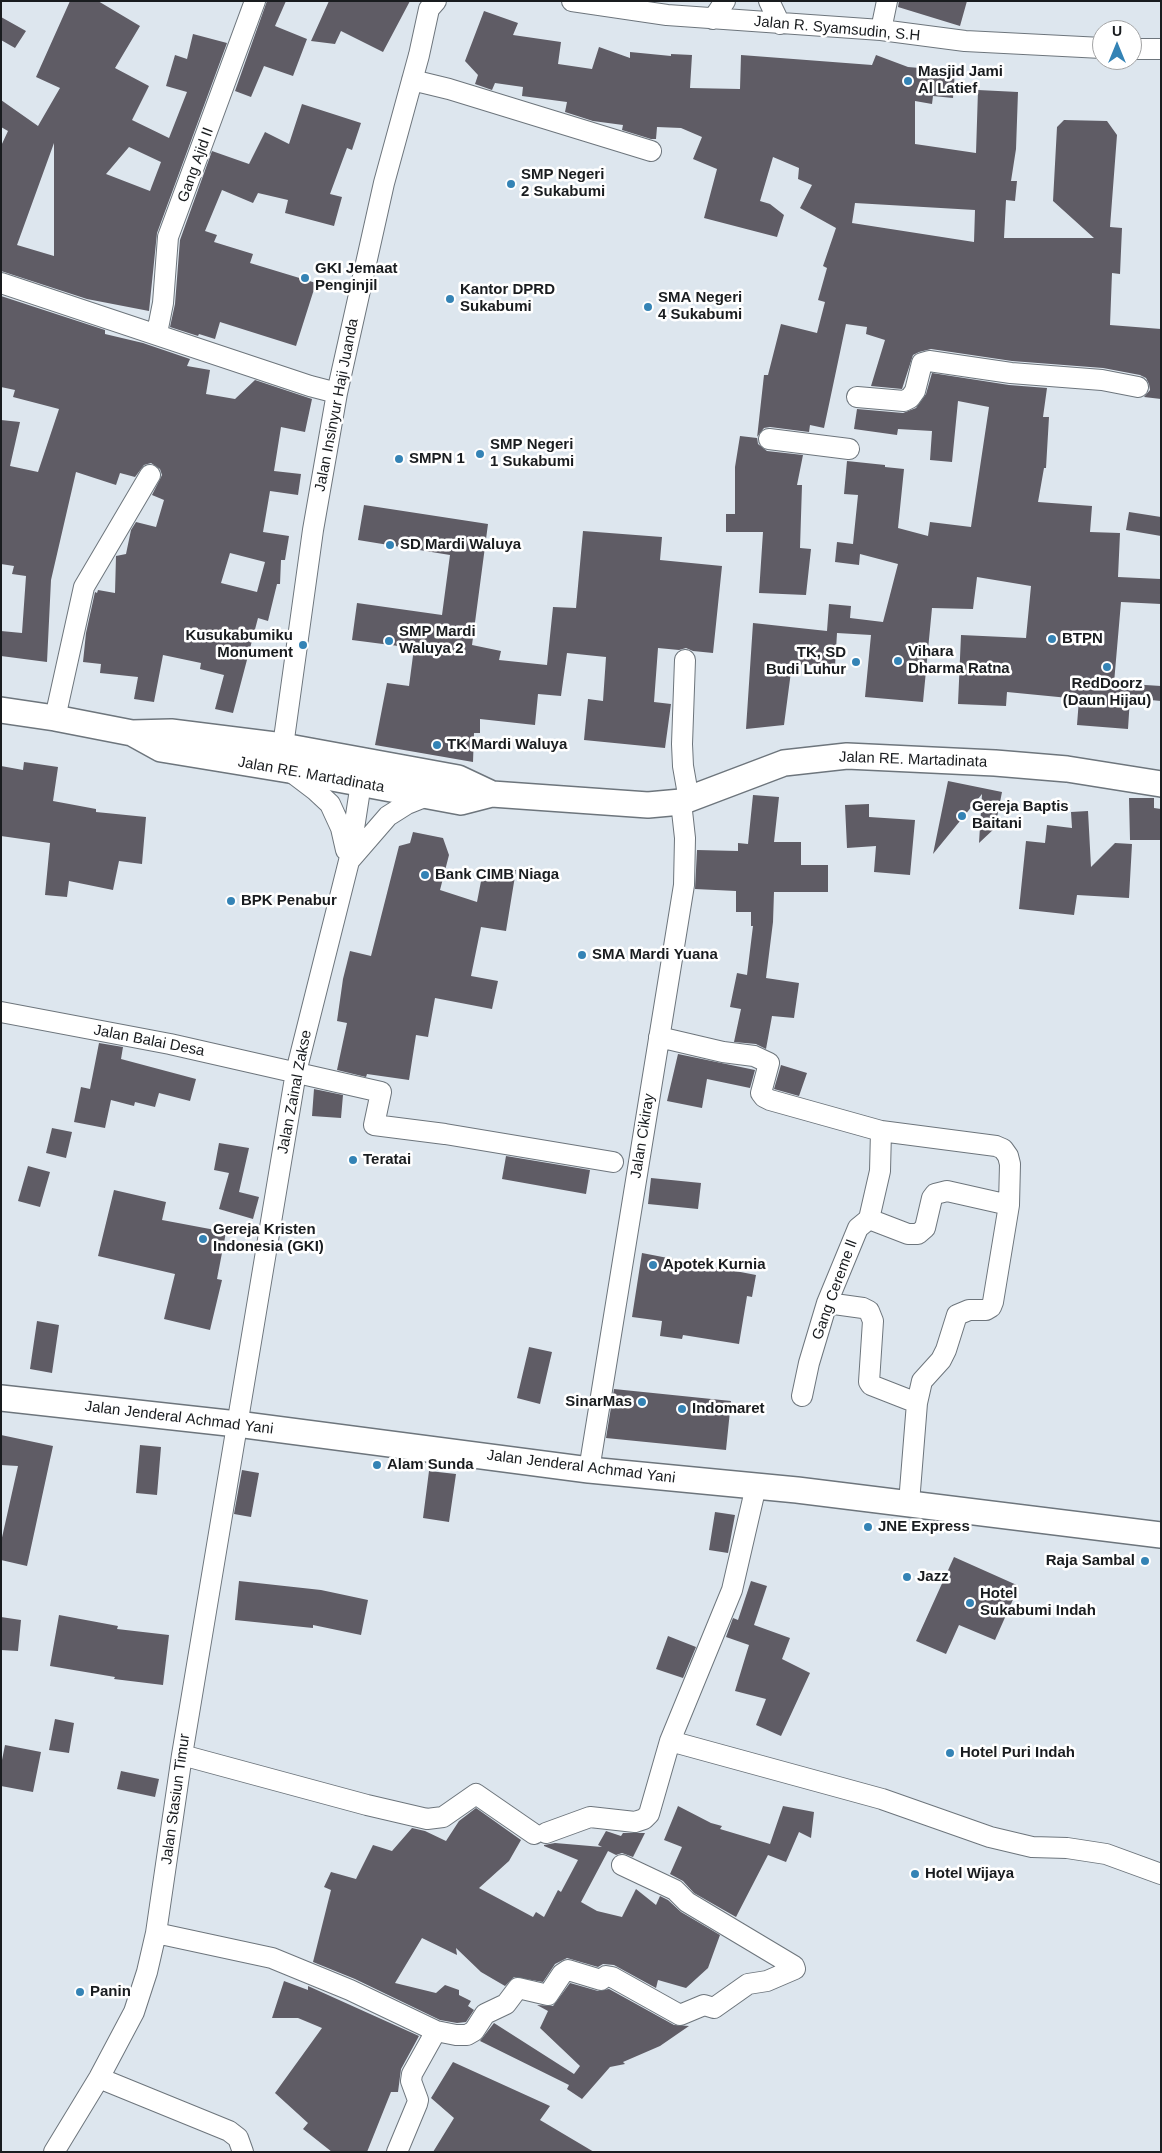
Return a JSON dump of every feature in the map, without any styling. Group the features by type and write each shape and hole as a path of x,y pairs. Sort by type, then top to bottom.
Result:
{"main road":[{"name":"Jalan RE. Martadinata","path":"1,710 55,718 132,734 171,732 282,746 427,796 461,802 492,794 648,805 685,801 753,773 784,763 847,756 995,763 1067,769 1161,784"},
{"name":"Jalan RE. Martadinata","path":"132,734 161,749 289,770 458,778 492,794"},
{"name":"Jalan Jenderal Achmad Yani","path":"1,1398 237,1424 589,1470 909,1503 1161,1535"}],"street":[{"name":"Gang Ajid II","path":"157,333 163,304 168,237 255,1"},
{"name":"Jalan R. Syamsudin, S.H","path":"572,1 628,11 713,19 880,30 965,41 1092,47"},
{"path":"713,19 725,1"},
{"path":"768,1 780,24"},
{"path":"880,30 887,1"},
{"name":"Jalan Insinyur Haji Juanda","path":"282,746 313,530 337,393 384,183 431,4"},
{"path":"1142,49 1161,50"},
{"path":"412,80 449,89 651,151"},
{"path":"1,283 157,333 310,386 337,393"},
{"path":"857,398 904,401 915,392 922,363 929,361 1011,373 1102,380 1138,387"},
{"path":"769,439 849,449"},
{"path":"55,718 84,587 150,476"},
{"name":"Jalan Cikiray","path":"589,1470 684,885 685,801 681,730 685,660"},
{"path":"289,770 330,804 341,828 349,861"},
{"name":"Jalan Zainal Zakse","path":"237,1424 296,1072 349,861 362,773"},
{"path":"349,861 388,816 407,804 427,796"},
{"name":"Jalan Balai Desa","path":"1,1012 170,1044 381,1092 374,1125 464,1137 613,1162"},
{"path":"658,1037 723,1052 754,1056 769,1063 761,1094 764,1098 881,1131 988,1144 1003,1149 1008,1156 1010,1164 1009,1205 993,1302 991,1307 986,1310 969,1310 957,1315 941,1360 922,1381 917,1403 909,1503"},
{"name":"Gang Cereme ll","path":"802,1396 809,1363 827,1303 858,1228 869,1219 880,1171 881,1131"},
{"path":"869,1219 908,1234 918,1234 925,1228 932,1198 935,1194 947,1191 1009,1205"},
{"path":"827,1303 863,1308 869,1311 872,1321 869,1382 871,1385 917,1403"},
{"name":"Jalan Stasiun Timur","path":"54,2152 99,2078 134,2012 147,1972 156,1933 182,1755 237,1424"},
{"path":"182,1755 367,1805 427,1819 443,1817 476,1794 540,1833 590,1817 628,1822 644,1819 649,1814 670,1741 732,1590 756,1486"},
{"path":"670,1741 882,1799 990,1837 1032,1847 1067,1848 1106,1854 1161,1874"},
{"path":"156,1933 272,1958 350,1990 436,2030 456,2035 467,2035 474,2030 485,2014 506,2004 518,1988 548,1995 562,1974 568,1970 602,1980 606,1976 612,1977 680,2015 704,2005 714,2008 748,1984 767,1981 795,1970 794,1966 687,1902 675,1890 622,1865"},
{"path":"397,2152 418,2100 411,2081 412,2074 436,2030"},
{"path":"99,2078 229,2130 238,2138 243,2152"}],"building":[{"path":"70,1 98,1 140,26 115,68 149,86 132,120 169,138 187,92 166,86 175,55 187,59 193,34 227,43 157,233 149,311 87,299 1,271 1,146 8,131 1,127 1,100 38,126 60,88 36,77","holes":["54,143 54,256 17,245","129,147 161,162 150,191 106,174"]},
{"path":"267,1 286,1 275,26 307,39 293,76 264,66 251,97 235,91"},
{"path":"329,1 410,1 383,52 341,31 335,44 311,41"},
{"path":"899,1 967,1 960,26 898,7"},
{"path":"484,11 518,23 513,35 561,42 558,64 592,69 599,47 630,58 630,52 671,56 671,54 692,55 690,88 740,89 741,55 872,65 876,55 908,67 955,71 953,98 933,96 932,104 915,101 915,144 976,153 978,90 1018,92 1016,149 1011,181 1017,181 1015,201 1006,200 1004,238 1094,238 1053,201 1057,127 1064,120 1107,121 1117,135 1110,227 1122,228 1120,274 1112,273 1110,325 1161,329 1161,399 1144,397 1150,390 1149,384 1146,378 1140,375 1103,368 1012,361 931,349 913,355 902,389 871,386 885,340 866,334 867,327 846,324 824,428 810,425 809,432 770,427 764,428 757,437 764,375 768,375 781,324 817,333 825,302 818,300 827,268 823,266 836,228 800,208 812,185 798,179 799,168 773,157 760,201 770,204 784,215 777,237 704,218 717,169 693,159 702,137 681,128 657,127 656,139 651,139 622,130 623,125 593,121 565,112 567,102 522,96 523,87 495,83 492,90 475,84 478,75 465,61","holes":["855,203 975,210 974,242 852,223"]},
{"path":"1,17 26,31 15,48 1,40"},
{"path":"302,104 361,123 352,150 347,148 330,194 342,197 334,226 285,213 288,200 258,193 253,203 222,190 205,231 217,235 214,242 253,254 250,263 316,283 296,346 220,322 215,339 170,327 175,304 180,240 212,151 249,164 265,132 289,144"},
{"path":"1,296 105,330 105,334 143,343 190,359 187,366 210,370 206,394 235,399 255,380 312,399 305,432 281,427 274,471 301,474 298,495 270,491 263,532 289,536 285,560 281,560 280,584 277,584 268,621 258,618 233,713 215,709 224,675 200,669 201,663 163,655 154,702 134,699 138,677 100,673 101,664 83,662 86,633 95,592 97,593 98,590 115,593 116,556 126,554 131,530 136,522 156,527 164,500 152,495 162,475 160,469 151,463 144,465 135,477 120,473 116,485 76,472 51,580 47,662 1,656 1,631 22,633 26,576 12,574 14,566 1,564 1,420 20,422 10,466 38,472 59,409 13,397 15,390 1,387","holes":["230,553 265,562 257,592 221,583"]},
{"path":"932,373 1009,385 1047,388 1043,417 1049,417 1046,468 1044,468 1038,502 1092,506 1090,532 1120,533 1118,577 1161,579 1161,604 1121,602 1114,683 1161,686 1161,701 1130,698 1128,729 1077,725 1079,699 1007,692 1006,706 958,704 961,635 1026,638 1031,586 977,577 973,609 932,608 923,702 865,697 871,635 837,633 835,666 792,664 784,725 746,729 753,623 827,631 829,604 851,606 850,618 883,622 898,564 860,554 859,565 835,562 837,542 853,544 858,495 844,494 847,461 904,469 898,528 928,536 930,522 971,527 989,407 958,401 952,462 930,460 932,431 898,429 897,435 854,429 857,409 903,413 916,408 926,394"},
{"path":"740,436 757,438 758,444 767,451 803,455 797,485 802,485 800,548 811,549 806,595 759,593 763,532 726,532 726,514 735,514 735,467"},
{"path":"364,505 488,524 472,645 501,651 499,660 547,665 553,607 576,608 583,531 662,537 660,560 722,566 713,653 693,651 686,648 679,650 658,648 654,702 671,704 665,748 584,740 588,699 603,701 606,657 567,653 561,696 538,694 535,725 480,719 480,733 474,733 473,762 375,745 387,683 409,686 414,648 352,640 357,603 442,615 450,555 358,540"},
{"path":"1129,512 1161,517 1161,536 1126,530"},
{"path":"24,762 58,767 53,801 96,809 96,812 146,817 142,864 119,861 113,890 69,881 67,897 45,895 50,843 1,836 1,766 23,770"},
{"path":"948,781 1002,792 995,828 979,843 982,794 933,854"},
{"path":"753,795 779,797 774,842 801,842 801,865 828,865 828,892 774,892 773,922 766,978 799,983 794,1018 772,1016 766,1049 756,1044 734,1042 741,1009 730,1007 737,973 747,975 753,926 751,926 751,912 736,912 736,891 695,889 697,850 738,851 738,843 748,844"},
{"path":"1129,798 1154,798 1154,808 1161,809 1161,840 1130,840"},
{"path":"869,804 869,817 915,820 910,875 874,872 876,846 847,848 845,805"},
{"path":"1088,811 1091,867 1115,843 1132,844 1129,898 1077,895 1074,915 1019,909 1026,841 1045,843 1047,825 1072,828 1071,812"},
{"path":"413,832 443,838 449,855 440,890 477,902 482,876 498,879 499,868 516,870 506,931 481,927 471,976 498,981 492,1009 435,998 428,1037 416,1035 409,1080 367,1074 366,1077 337,1070 347,1023 337,1021 343,979 350,951 371,956 399,846 410,843"},
{"path":"99,1043 123,1047 121,1059 196,1079 190,1101 159,1093 155,1107 135,1102 134,1106 111,1100 105,1128 74,1122 81,1087 90,1089"},
{"path":"678,1054 755,1070 750,1088 707,1079 702,1108 667,1101"},
{"path":"781,1065 807,1073 799,1096 774,1089"},
{"path":"314,1089 343,1095 341,1118 312,1116"},
{"path":"52,1128 72,1132 66,1158 46,1153"},
{"path":"219,1143 249,1148 239,1192 259,1197 253,1219 219,1209 229,1173 214,1170"},
{"path":"506,1156 590,1170 586,1194 502,1179"},
{"path":"28,1166 50,1172 40,1207 18,1201"},
{"path":"651,1178 701,1183 698,1209 648,1204"},
{"path":"114,1190 166,1202 162,1220 226,1232 217,1279 222,1280 210,1330 164,1319 175,1274 98,1256"},
{"path":"642,1253 756,1275 752,1297 747,1296 739,1344 683,1335 682,1339 660,1336 662,1321 632,1317"},
{"path":"37,1321 59,1325 52,1373 30,1369"},
{"path":"529,1347 552,1352 540,1404 517,1398"},
{"path":"614,1389 731,1401 726,1450 606,1438"},
{"path":"1,1435 53,1446 27,1566 1,1560 1,1542 18,1466 1,1465"},
{"path":"140,1445 161,1447 157,1495 136,1493"},
{"path":"242,1470 259,1473 251,1517 234,1514"},
{"path":"429,1471 456,1474 449,1522 423,1518"},
{"path":"715,1512 735,1515 728,1553 709,1550"},
{"path":"954,1557 1019,1586 995,1640 959,1625 946,1654 916,1641"},
{"path":"239,1581 321,1590 368,1600 361,1635 313,1625 313,1628 235,1620"},
{"path":"751,1581 767,1586 754,1625 790,1638 782,1659 810,1673 781,1736 756,1725 766,1699 735,1691 749,1645 726,1637 733,1618 738,1620"},
{"path":"59,1615 118,1626 117,1629 169,1635 163,1685 114,1679 115,1677 50,1666"},
{"path":"1,1617 21,1620 18,1651 1,1650"},
{"path":"668,1636 696,1647 683,1678 656,1669"},
{"path":"55,1719 74,1723 69,1753 49,1750"},
{"path":"5,1745 41,1752 33,1792 1,1786 1,1765"},
{"path":"121,1771 159,1779 155,1797 117,1789"},
{"path":"678,1806 711,1823 722,1826 720,1829 770,1844 783,1806 814,1812 811,1838 799,1832 786,1862 768,1855 736,1917 694,1893 683,1881 670,1874 682,1847 664,1840"},
{"path":"476,1808 521,1840 509,1861 479,1888 533,1917 536,1912 544,1917 558,1890 561,1892 578,1860 544,1845 555,1843 602,1847 598,1845 606,1831 621,1836 623,1833 645,1833 633,1857 622,1853 616,1855 608,1851 581,1902 597,1911 622,1917 636,1889 656,1905 660,1896 668,1900 681,1912 720,1935 708,1968 686,1988 658,1980 656,1988 614,1965 603,1964 598,1967 567,1958 555,1964 543,1982 514,1977 505,1986 481,1972 456,1948 457,1955 422,1938 395,1983 436,1993 445,1985 459,1990 459,1995 471,2001 468,2006 474,2010 466,2022 457,2023 440,2020 355,1979 313,1962 331,1890 324,1887 331,1872 356,1879 373,1845 392,1851 412,1828 425,1831 446,1841 459,1821"},
{"path":"284,1981 308,1990 308,1986 419,2036 401,2069 398,2092 391,2092 367,2152 332,2152 303,2129 308,2123 275,2093 322,2028 298,2018 272,2018"},
{"path":"570,1983 598,1991 609,1989 674,2025 689,2026 660,2046 623,2062 625,2064 610,2067 582,2099 567,2089 569,2085 480,2041 494,2023 574,2074 580,2066 540,2028 548,2011 537,2005 553,2006"},
{"path":"453,2062 550,2106 540,2120 594,2152 433,2152 454,2118 431,2098"}],"place":[{"name":"Masjid Jami Al Latief","path":"908,81"},
{"name":"SMP Negeri 2 Sukabumi","path":"511,184"},
{"name":"GKI Jemaat Penginjil","path":"305,278"},
{"name":"Kantor DPRD Sukabumi","path":"450,299"},
{"name":"SMA Negeri 4 Sukabumi","path":"648,307"},
{"name":"SMP Negeri 1 Sukabumi","path":"480,454"},
{"name":"SMPN 1","path":"399,459"},
{"name":"SD Mardi Waluya","path":"390,545"},
{"name":"BTPN","path":"1052,639"},
{"name":"SMP Mardi Waluya 2","path":"389,641"},
{"name":"Kusukabumiku Monument","path":"303,645"},
{"name":"Vihara Dharma Ratna","path":"898,661"},
{"name":"TK, SD Budi Luhur","path":"856,662"},
{"name":"RedDoorz (Daun Hijau)","path":"1107,667"},
{"name":"TK Mardi Waluya","path":"437,745"},
{"name":"Gereja Baptis Baitani","path":"962,816"},
{"name":"Bank CIMB Niaga","path":"425,875"},
{"name":"BPK Penabur","path":"231,901"},
{"name":"SMA Mardi Yuana","path":"582,955"},
{"name":"Teratai","path":"353,1160"},
{"name":"Gereja Kristen Indonesia (GKI)","path":"203,1239"},
{"name":"Apotek Kurnia","path":"653,1265"},
{"name":"SinarMas","path":"642,1402"},
{"name":"Indomaret","path":"682,1409"},
{"name":"Alam Sunda","path":"377,1465"},
{"name":"JNE Express","path":"868,1527"},
{"name":"Raja Sambal","path":"1145,1561"},
{"name":"Jazz","path":"907,1577"},
{"name":"Hotel Sukabumi Indah","path":"970,1603"},
{"name":"Hotel Puri Indah","path":"950,1753"},
{"name":"Hotel Wijaya","path":"915,1874"},
{"name":"Panin","path":"80,1992"}]}
